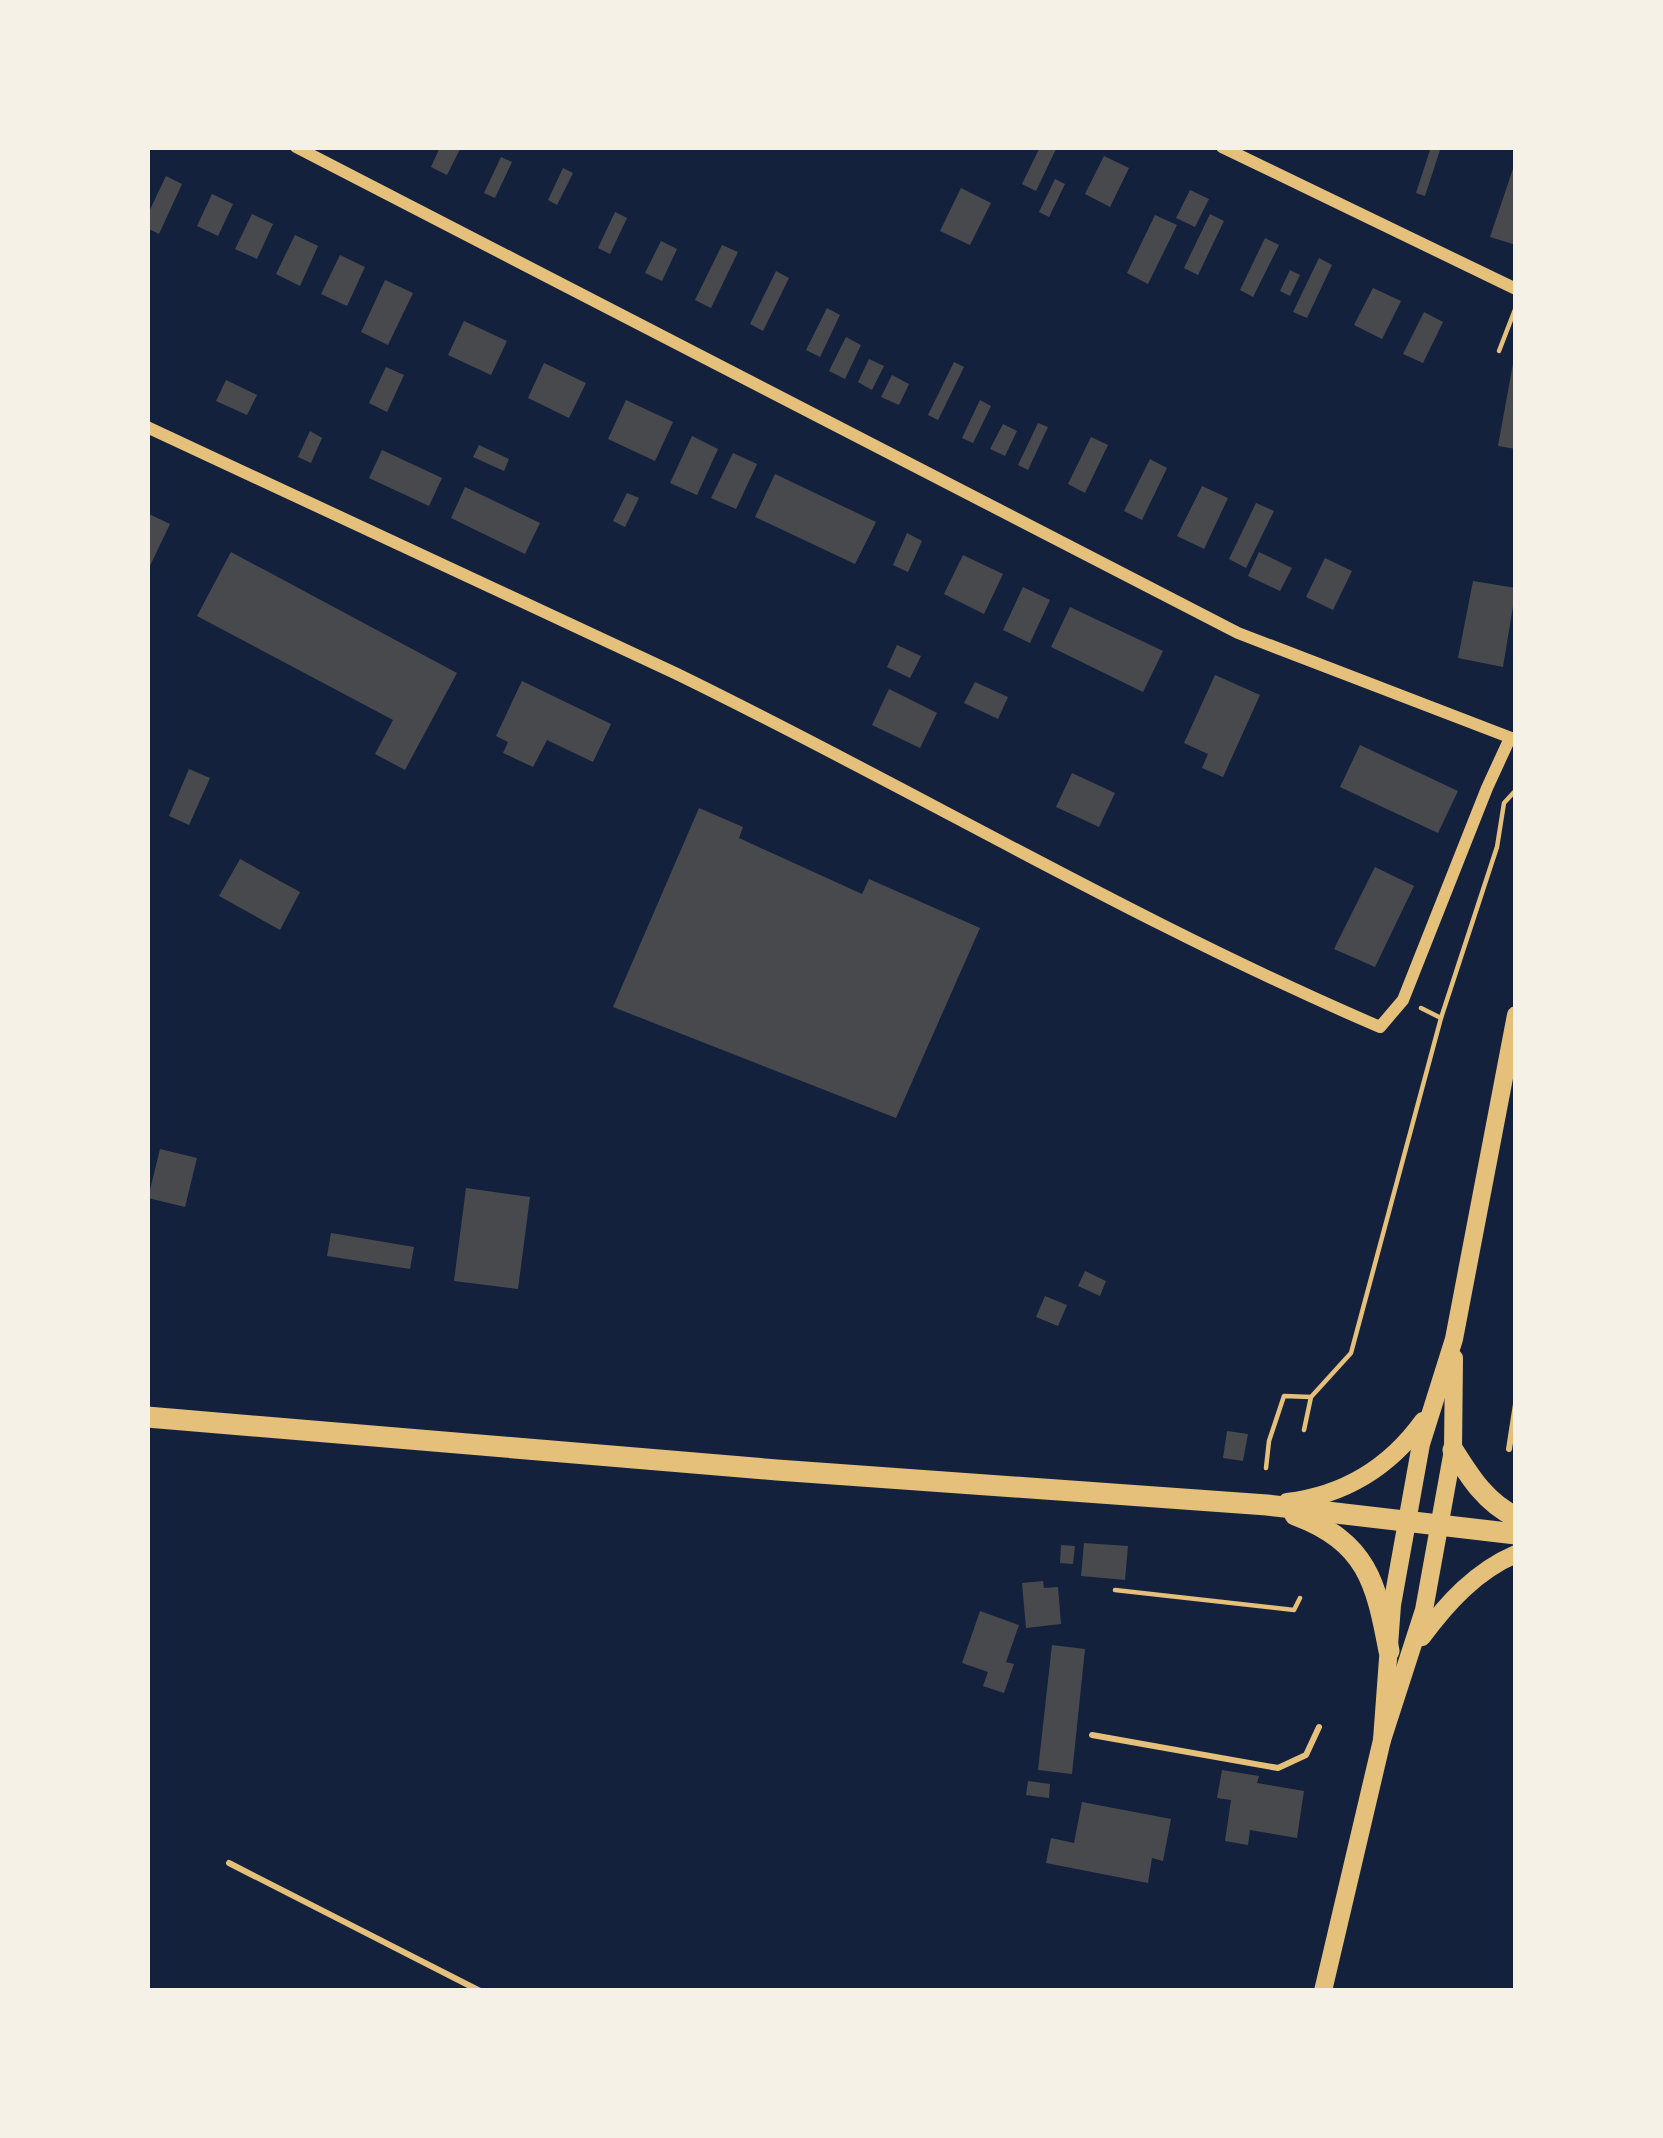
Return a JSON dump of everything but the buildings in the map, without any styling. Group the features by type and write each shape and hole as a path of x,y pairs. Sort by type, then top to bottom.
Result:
{"highway":[{"path":"147,1417 777,1470 1267,1504 1516,1534"},
{"path":"1453,1450 1475,1486 1516,1517"},
{"path":"1267,1504 1319,1524 1366,1568 1399,1654"}],"main road":[{"path":"1322,1991 1382,1740 1399,1654 1393,1604 1421,1444 1454,1339 1516,1015"},
{"path":"1399,1654 1424,1610 1453,1450 1454,1339"},
{"path":"1267,1504 1318,1498 1350,1486 1408,1441 1433,1407"},
{"path":"1399,1654 1468,1583 1516,1554"}],"street":[{"path":"147,427 759,714 968,826 1319,1001 1380,1027 1403,1000 1487,788 1513,738 1238,633 296,147"},
{"path":"1222,147 1516,289"}],"lane":[{"path":"1509,1448 1516,1404"},
{"path":"1092,1735 1278,1768 1306,1755 1318,1726"},
{"path":"229,1863 480,1991"}],"path":[{"path":"1499,352 1516,307"},
{"path":"1304,1430 1311,1397 1351,1352 1441,1018 1497,847 1504,803 1516,790"},
{"path":"1403,1000 1441,1018"},
{"path":"1266,1468 1269,1441 1284,1396 1311,1397"},
{"path":"1115,1590 1294,1610 1300,1598"}]}
